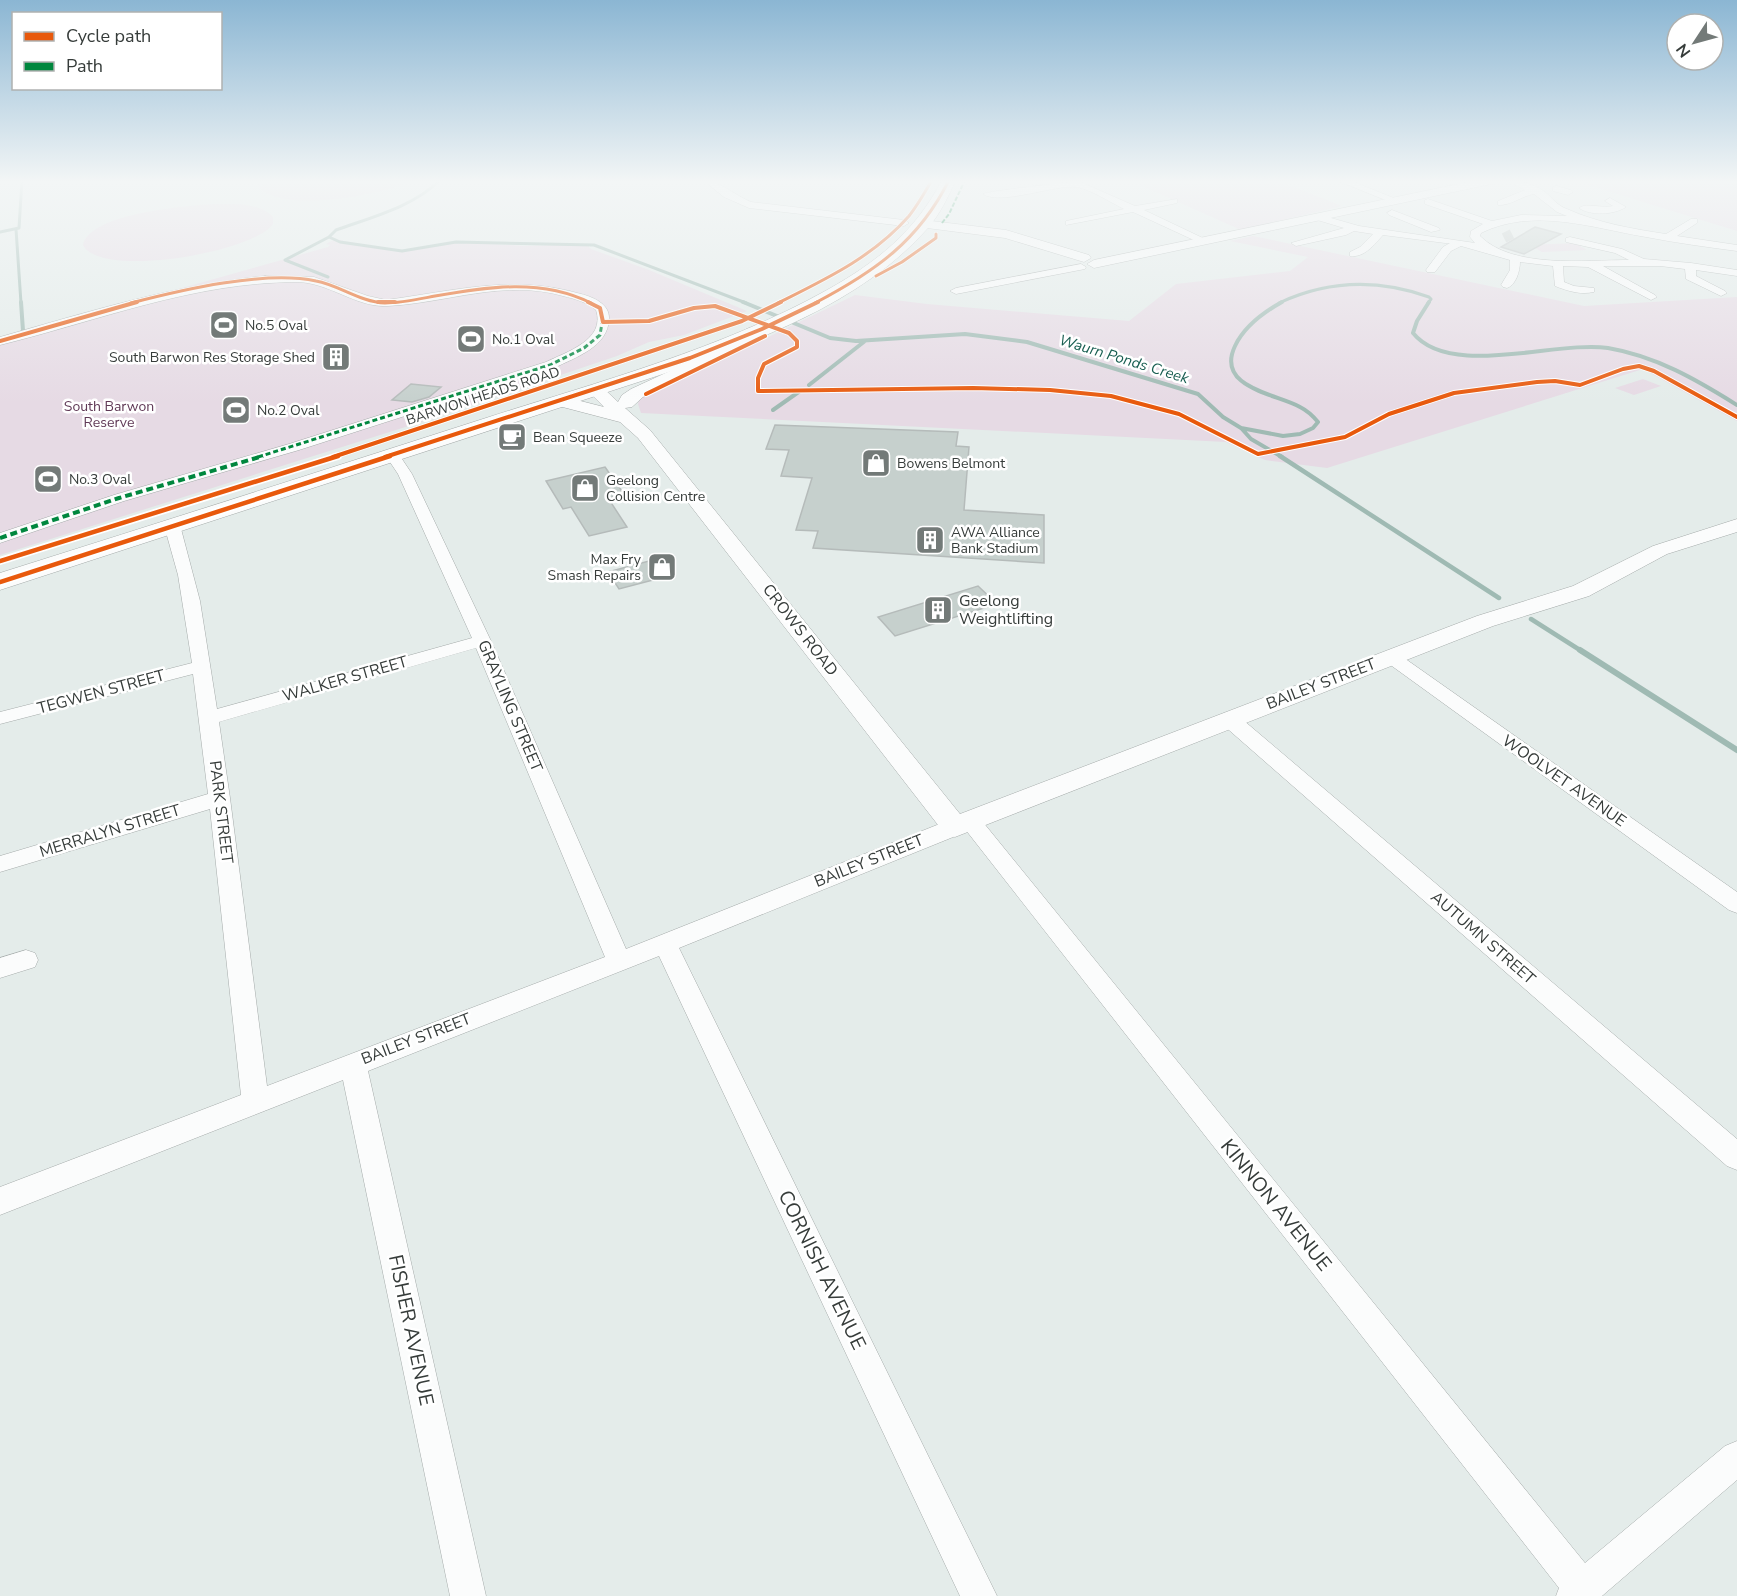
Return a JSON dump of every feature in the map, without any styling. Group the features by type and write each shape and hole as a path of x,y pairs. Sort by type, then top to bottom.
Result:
{"main road":[{"name":"BARWON HEADS ROAD","path":"751,327 784,301 843,272 867,254"},
{"name":"BARWON HEADS ROAD","path":"0,561 380,443 687,359 751,327 802,309 851,282 889,254"},
{"name":"BARWON HEADS ROAD","path":"0,582 561,401 595,384"}],"street":[{"path":"1066,254 1081,262"},
{"path":"956,291 1044,273 1081,262 1133,254"},
{"path":"1431,270 1442,254"},
{"path":"1511,254 1558,264 1668,263 1737,273"},
{"path":"1626,254 1642,262"},
{"path":"1668,263 1680,254"},
{"path":"1507,285 1516,269 1515,257"},
{"path":"1558,264 1558,282 1561,285 1574,290 1590,290"},
{"path":"1591,265 1651,297"},
{"path":"1691,266 1690,277 1721,293"},
{"path":"0,341 196,289 276,279 306,279 325,282 339,286 359,298 386,303 489,287 538,287 566,292 590,301 600,308 604,317 600,335 584,348 550,365 294,447 119,498 0,538"},
{"path":"561,401 628,418 629,397 732,348 751,327"},
{"name":"CROWS ROAD","path":"595,384 628,418 962,824"},
{"name":"GRAYLING STREET","path":"393,456 405,474 482,641 619,961"},
{"name":"PARK STREET","path":"172,525 181,554 202,666 220,798 255,1101"},
{"name":"BAILEY STREET","path":"0,1201 665,944 1229,719 1485,621 1581,591 1660,550 1737,525"},
{"name":"WALKER STREET","path":"209,718 482,641"},
{"name":"WOOLVET AVENUE","path":"1390,657 1737,904"},
{"name":"TEGWEN STREET","path":"0,718 202,666"},
{"name":"AUTUMN STREET","path":"1229,719 1737,1157"},
{"name":"MERRALYN STREET","path":"0,864 220,798"},
{"name":"KINNON AVENUE","path":"962,824 1579,1592"},
{"name":"CORNISH AVENUE","path":"665,944 979,1596"},
{"path":"0,968 26,960"},
{"name":"FISHER AVENUE","path":"353,1064 468,1596"},
{"path":"1579,1592 1737,1458"}],"green space":[{"path":"196,254 145,261 117,260 95,255"},
{"name":"South Barwon Reserve","path":"301,254 606,254 747,311 684,335 649,342 617,356 415,424 0,555 0,339"},
{"path":"1296,254 1340,254 1584,306 1737,297 1737,421 1643,369 1327,468 1265,460 1226,442 641,413 638,404 640,396 652,393 855,295 927,304 1129,321 1176,284 1290,271 1308,257"},
{"path":"1643,379 1661,386 1634,395 1615,388"}],"building":[{"path":"411,384 441,387 429,397 412,402 392,400"},
{"path":"775,425 958,432 956,446 969,447 964,510 1044,515 1044,563 813,548 818,531 796,530 812,478 781,476 789,450 766,449"},
{"name":"Geelong Collision Centre","path":"605,467 624,494 608,498 627,527 589,536 571,507 563,509 546,481"},
{"path":"660,558 672,575 619,589 608,572"},
{"name":"Geelong Weightlifting","path":"978,586 997,604 895,636 878,617"}],"waterway":[{"path":"18,254 21,303"},
{"path":"296,254 285,260 328,277"},
{"name":"Waurn Ponds Creek","path":"619,254 746,303"},
{"name":"Waurn Ponds Creek","path":"1279,303 1316,290 1354,285 1391,287 1410,291 1429,297 1431,299 1428,303"},
{"path":"21,302 23,331 21,333"},
{"name":"Waurn Ponds Creek","path":"743,302 830,338 856,341 965,334 1027,342 1198,394 1223,417 1241,428 1283,436 1300,434 1313,428 1318,422 1300,407 1264,393 1241,380 1233,371 1231,360 1235,346 1249,326 1282,302"},
{"name":"Waurn Ponds Creek","path":"1429,302 1417,321 1413,333 1430,347 1452,354 1478,356 1586,347 1608,348 1659,363 1691,378 1737,405"},
{"path":"809,385 865,341"},
{"path":"773,410 800,391"},
{"path":"1242,429 1251,439 1282,457"},
{"path":"1280,456 1499,598"},
{"path":"1531,619 1583,652"},
{"path":"1580,650 1737,750"}],"marked path":[{"path":"0,538 119,498 294,447 550,365 584,348 600,335 603,317"}],"cycle path":[{"path":"0,561 380,443 742,321 843,271 866,254"},
{"path":"0,582 656,370 726,345 835,293 891,254"},
{"path":"876,276 913,254"},
{"path":"0,341 150,298 227,283 265,279 314,280 364,299 386,303 468,290 522,286 575,295 600,308 603,322 649,321 694,308 715,306 789,333 797,341 797,347 764,364 760,369 758,391 973,388 1050,390 1111,396 1179,414 1258,454 1345,437 1389,414 1454,393 1537,382 1555,381 1580,385 1623,369 1639,366 1654,371 1737,417"},
{"path":"646,394 765,336"}],"place":[{"name":"No.5 Oval","path":"224,325"},
{"name":"No.1 Oval","path":"471,339"},
{"name":"South Barwon Res Storage Shed","path":"336,357"},
{"name":"No.2 Oval","path":"236,410"},
{"name":"Bean Squeeze","path":"512,437"},
{"name":"Bowens Belmont","path":"876,463"},
{"name":"No.3 Oval","path":"48,479"},
{"name":"Geelong Collision Centre","path":"585,488"},
{"name":"AWA Alliance Bank Stadium","path":"930,540"},
{"name":"Max Fry Smash Repairs","path":"662,567"},
{"name":"Geelong Weightlifting","path":"938,610"}]}
